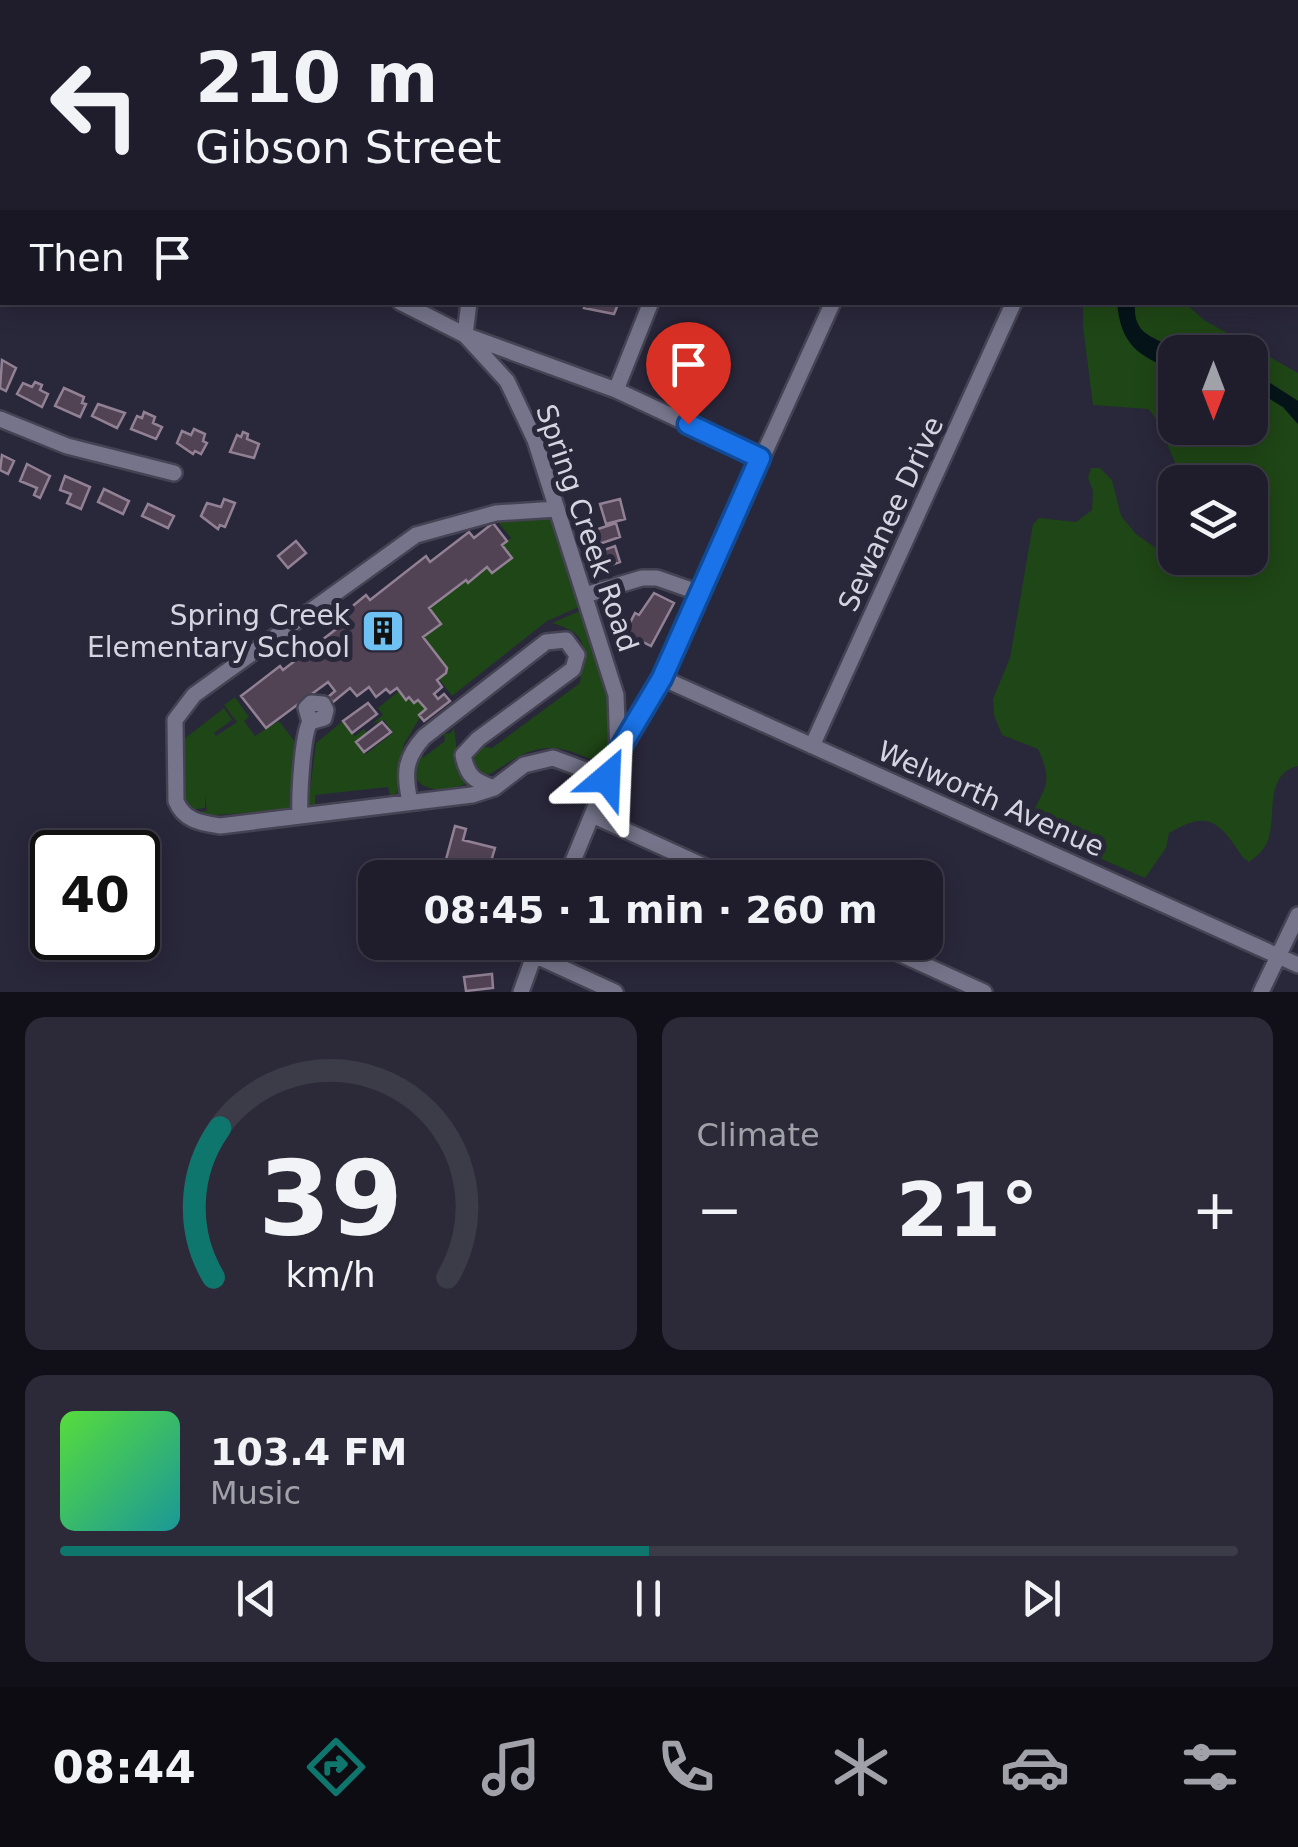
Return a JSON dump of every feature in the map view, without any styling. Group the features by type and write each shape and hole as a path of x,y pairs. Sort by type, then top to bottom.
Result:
{"street":[{"name":"Spring Creek Road","path":"406,305 465,335 507,381 521,406 536,440 616,695 618,752 574,860"},
{"path":"468,305 465,335 616,390 760,458"},
{"path":"616,390 650,305"},
{"path":"618,752 662,678 831,305"},
{"name":"Sewanee Drive","path":"812,746 1013,305"},
{"path":"0,420 68,446 174,473"},
{"path":"557,509 496,513 416,536 194,695 175,720 176,801 180,813 198,823 220,826 472,795 494,788 524,766 552,758 607,778"},
{"path":"585,595 642,578 658,578 700,593"},
{"path":"410,802 404,773 410,752 424,736 546,642 566,640 576,655 573,670 478,739 463,755 466,771 475,781 494,788"},
{"name":"Welworth Avenue","path":"662,678 1298,965"},
{"path":"300,816 304,731 310,722"},
{"path":"592,816 690,860"},
{"path":"1262,992 1298,915"},
{"path":"521,992 532,960"},
{"path":"556,960 615,992"},
{"path":"914,960 984,992"}],"green space":[{"path":"1083,305 1117,305 1158,360 1158,423 1148,409 1093,405"},
{"path":"1135,305 1187,305 1231,335 1158,335 1158,340 1138,328"},
{"path":"1268,356 1298,373 1298,401 1268,382"},
{"path":"1268,398 1298,424 1298,766 1288,770 1276,785 1268,841 1249,862 1218,827 1196,821 1169,833 1166,848 1145,878 1031,828 1046,784 1044,764 1038,749 1002,735 993,699 1010,658 1033,524 1039,518 1076,522 1092,510 1093,491 1088,478 1091,468 1100,468 1112,480 1121,516 1136,534 1158,550 1158,575 1268,575 1268,465 1176,464 1168,445 1268,445"},
{"path":"553,520 581,606 547,621 452,696 439,679 447,668 423,637 440,624 428,608 466,580 487,568 492,573 512,558 502,545 511,538 497,521"},
{"path":"582,610 609,704 605,762 543,748 488,775 476,770 471,759 481,746 492,748 580,683 581,677 575,674 583,655 581,641 571,631 552,623"},
{"path":"399,691 406,700 409,698 414,704 418,701 425,709 404,744 397,793 390,796 388,787 315,795 315,805 308,805 316,743 343,721 355,736 364,729 367,733 356,742 366,754 393,733 384,720 372,724 383,715 378,708"},
{"path":"235,697 249,717 244,721 255,736 279,721 298,746 293,803 287,810 200,816 191,812 207,811 205,793 205,808 189,810 182,796 179,743 224,708 232,720 214,733 216,736 237,722 224,705"},
{"path":"454,727 459,771 469,783 445,789 424,786 413,774 417,749 418,755 424,757 445,741 444,734 451,733"}],"shaded area":[{"path":"1117,305 1135,305 1142,330 1158,341 1158,363 1133,347 1122,329"},
{"path":"1268,382 1298,401 1298,424 1268,398"}],"building":[{"path":"585,305 618,305 614,314 584,308"},
{"path":"2,360 16,368 6,391 0,388"},
{"path":"35,382 48,394 42,407 17,394 23,383 32,387"},
{"path":"64,388 84,397 82,403 86,404 80,417 55,406"},
{"path":"98,404 125,413 117,428 92,416"},
{"path":"144,412 155,417 153,423 162,427 156,439 131,429 137,416 142,418"},
{"path":"194,429 205,434 203,441 207,443 201,454 193,454 177,443 182,431 191,435"},
{"path":"243,432 248,434 247,439 259,444 254,458 230,452 237,435 241,437"},
{"path":"2,455 14,461 8,474 0,470"},
{"path":"27,464 50,476 40,498 34,495 37,488 20,481"},
{"path":"65,476 90,487 81,509 67,503 71,494 60,490"},
{"path":"104,489 129,501 123,514 98,502"},
{"path":"224,499 235,503 225,527 220,525 218,529 201,516 207,503 221,507"},
{"path":"620,499 625,519 606,524 600,504"},
{"path":"148,504 174,516 168,528 142,516"},
{"name":"Spring Creek Elementary School","path":"493,523 507,541 502,545 512,558 492,573 487,567 429,608 441,624 423,637 447,668 437,680 442,687 434,694 438,699 444,694 450,701 424,721 419,715 426,709 418,700 406,700 397,688 390,693 386,689 376,697 369,687 357,696 350,688 333,702 328,697 335,691 328,682 266,728 241,696 280,666 283,670 348,620 343,614 366,595 370,600 426,556 430,562 469,532 474,538"},
{"path":"616,523 620,537 599,544 595,541 595,530"},
{"path":"296,541 306,553 288,568 278,556"},
{"path":"615,546 620,562 606,567 601,551"},
{"path":"654,593 674,603 651,646 625,633 635,613 639,615"},
{"path":"368,703 377,714 352,733 343,721"},
{"path":"382,722 391,732 364,752 356,742"},
{"path":"455,826 466,829 463,840 495,848 491,860 446,860"},
{"path":"492,974 493,988 466,991 464,977"}],"place":[{"name":"Spring Creek Elementary School","path":"383,631"}],"route":[{"path":"607,778 662,678 760,458 688,424"}]}
